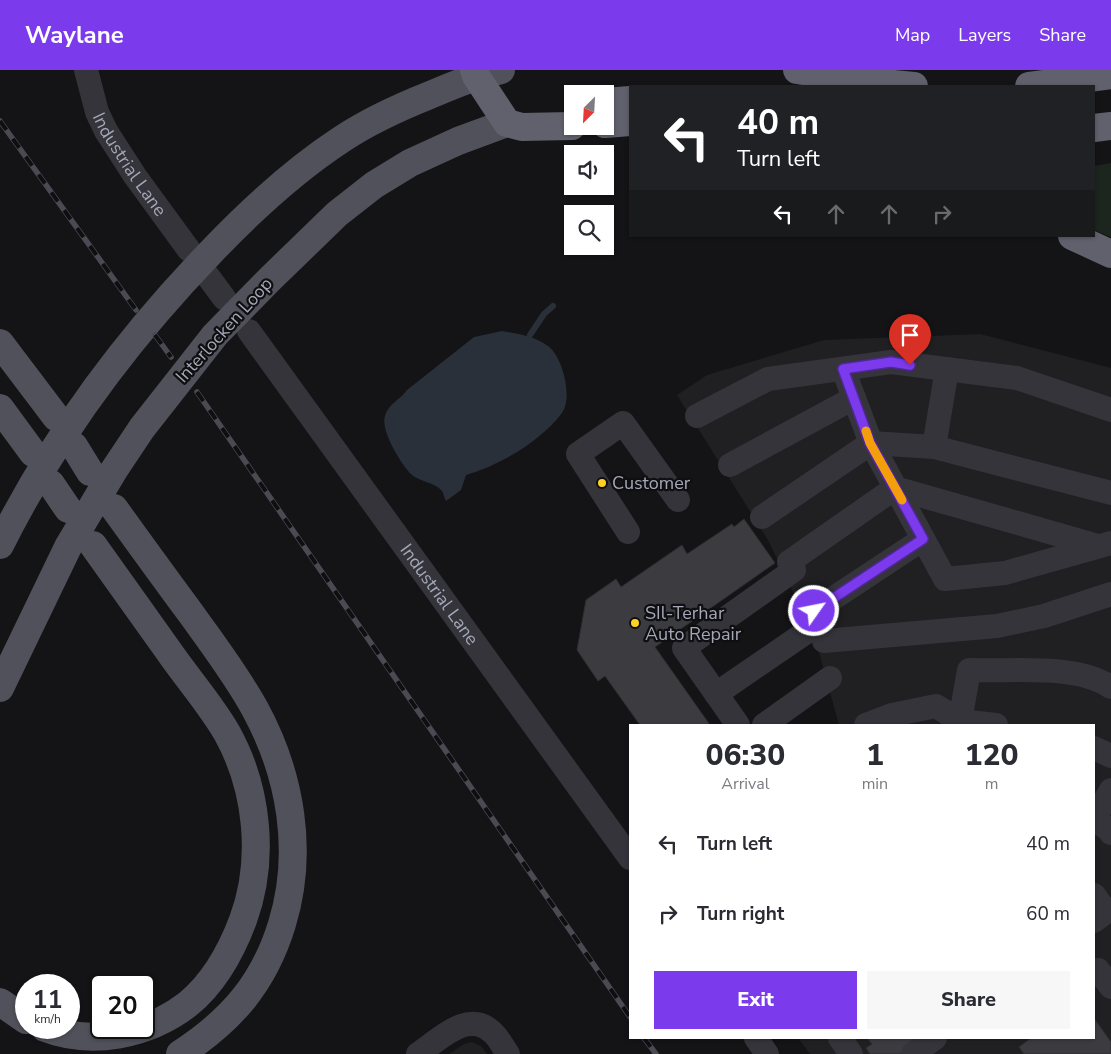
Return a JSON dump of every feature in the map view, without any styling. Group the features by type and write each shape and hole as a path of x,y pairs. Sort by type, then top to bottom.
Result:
{"highway":[{"path":"797,70 863,82 901,85"},
{"path":"483,72 507,123 522,126 564,126"},
{"path":"1036,85 1111,75"},
{"path":"614,101 629,100"},
{"name":"Interlocken Loop","path":"507,123 564,109"},
{"path":"614,123 629,122"},
{"path":"1095,128 1111,126"},
{"path":"1074,237 1111,254"}],"main road":[{"path":"0,545 44,465 104,377 175,289 253,209 282,183 343,138 409,104 483,72"},
{"name":"Interlocken Loop","path":"0,688 68,547 142,428 215,335 337,214 357,198 410,163 458,141 507,123"},
{"path":"0,344 56,417"},
{"path":"0,408 33,453"},
{"path":"74,446 90,472"},
{"path":"51,484 68,509"},
{"path":"114,508 222,656 255,708 276,757 287,790 292,820 294,851 291,886 283,922 267,964 234,1011 180,1054"},
{"path":"80,1036 116,1035 136,1031 165,1019 193,1000 211,981 236,939 247,908 255,864 256,839 253,807 246,778 227,733 93,545"},
{"path":"0,1002 15,1012"}],"street":[{"name":"Industrial Lane","path":"86,70 97,112 106,130 135,176 189,250"},
{"path":"208,275 224,298"},
{"name":"Industrial Lane","path":"249,330 629,857"},
{"path":"697,416 768,379 891,362 1017,378 1111,410"},
{"path":"843,369 870,443 944,579 1006,573 1104,545"},
{"path":"934,447 947,369"},
{"path":"730,465 854,398"},
{"path":"628,532 578,454 623,423 678,500"},
{"path":"762,517 870,443 934,447 1111,493"},
{"path":"895,488 1104,545"},
{"path":"737,724 684,648 895,488"},
{"path":"716,694 819,625 923,539"},
{"path":"819,625 997,626 1044,616 1111,594"},
{"path":"958,723 970,670 1060,671 1088,675 1111,687"},
{"path":"765,724 830,678"},
{"path":"869,724 892,715 936,706 958,723 977,724"},
{"path":"1095,748 1111,756"},
{"path":"1095,818 1111,790"},
{"path":"1095,821 1107,828 1111,833"},
{"path":"1095,896 1106,912 1095,920"},
{"path":"418,1054 458,1026 469,1023 482,1025 493,1033 508,1054"},
{"path":"757,1039 767,1054"},
{"path":"841,1039 851,1054"},
{"path":"913,1054 935,1039"}],"shaded area":[{"path":"1111,163 1111,237 1095,230 1095,166"},
{"path":"502,331 532,338 548,346 553,351 565,378 567,398 565,406 553,424 531,443 506,459 466,475 461,490 446,501 443,492 439,488 414,477 402,463 388,438 384,422 385,416 389,408 407,390 474,337"},
{"path":"980,334 1111,368 1111,1054 810,1054 799,1039 1095,1039 1095,724 839,724 816,641 768,540 677,395 707,375 824,340"},
{"path":"472,1042 481,1046 487,1054 449,1054 464,1044"}],"building":[{"name":"SIl-Terhar Auto Repair","path":"744,519 775,563 655,647 709,724 639,724 605,676 598,681 577,650 586,600 616,579 621,587 682,545 687,554 732,524 734,527"},
{"path":"1095,1019 1111,1042 1111,1054 1024,1054 1019,1047 1030,1039 1095,1039"},
{"path":"868,1039 922,1039 900,1054 870,1054 866,1048 872,1044"}],"waterway":[{"path":"530,335 544,314 553,306"}],"railway":[{"path":"0,121 136,310"},
{"path":"155,335 171,357"},
{"path":"197,392 629,1016"},
{"path":"645,1039 656,1054"}],"slow traffic":[{"path":"866,431 870,443 902,500"}],"place":[{"name":"Customer","path":"602,483"},
{"name":"SIl-Terhar Auto Repair","path":"635,623"}],"route":[{"path":"814,611 923,539 870,443 843,369 891,362 910,365"}]}
